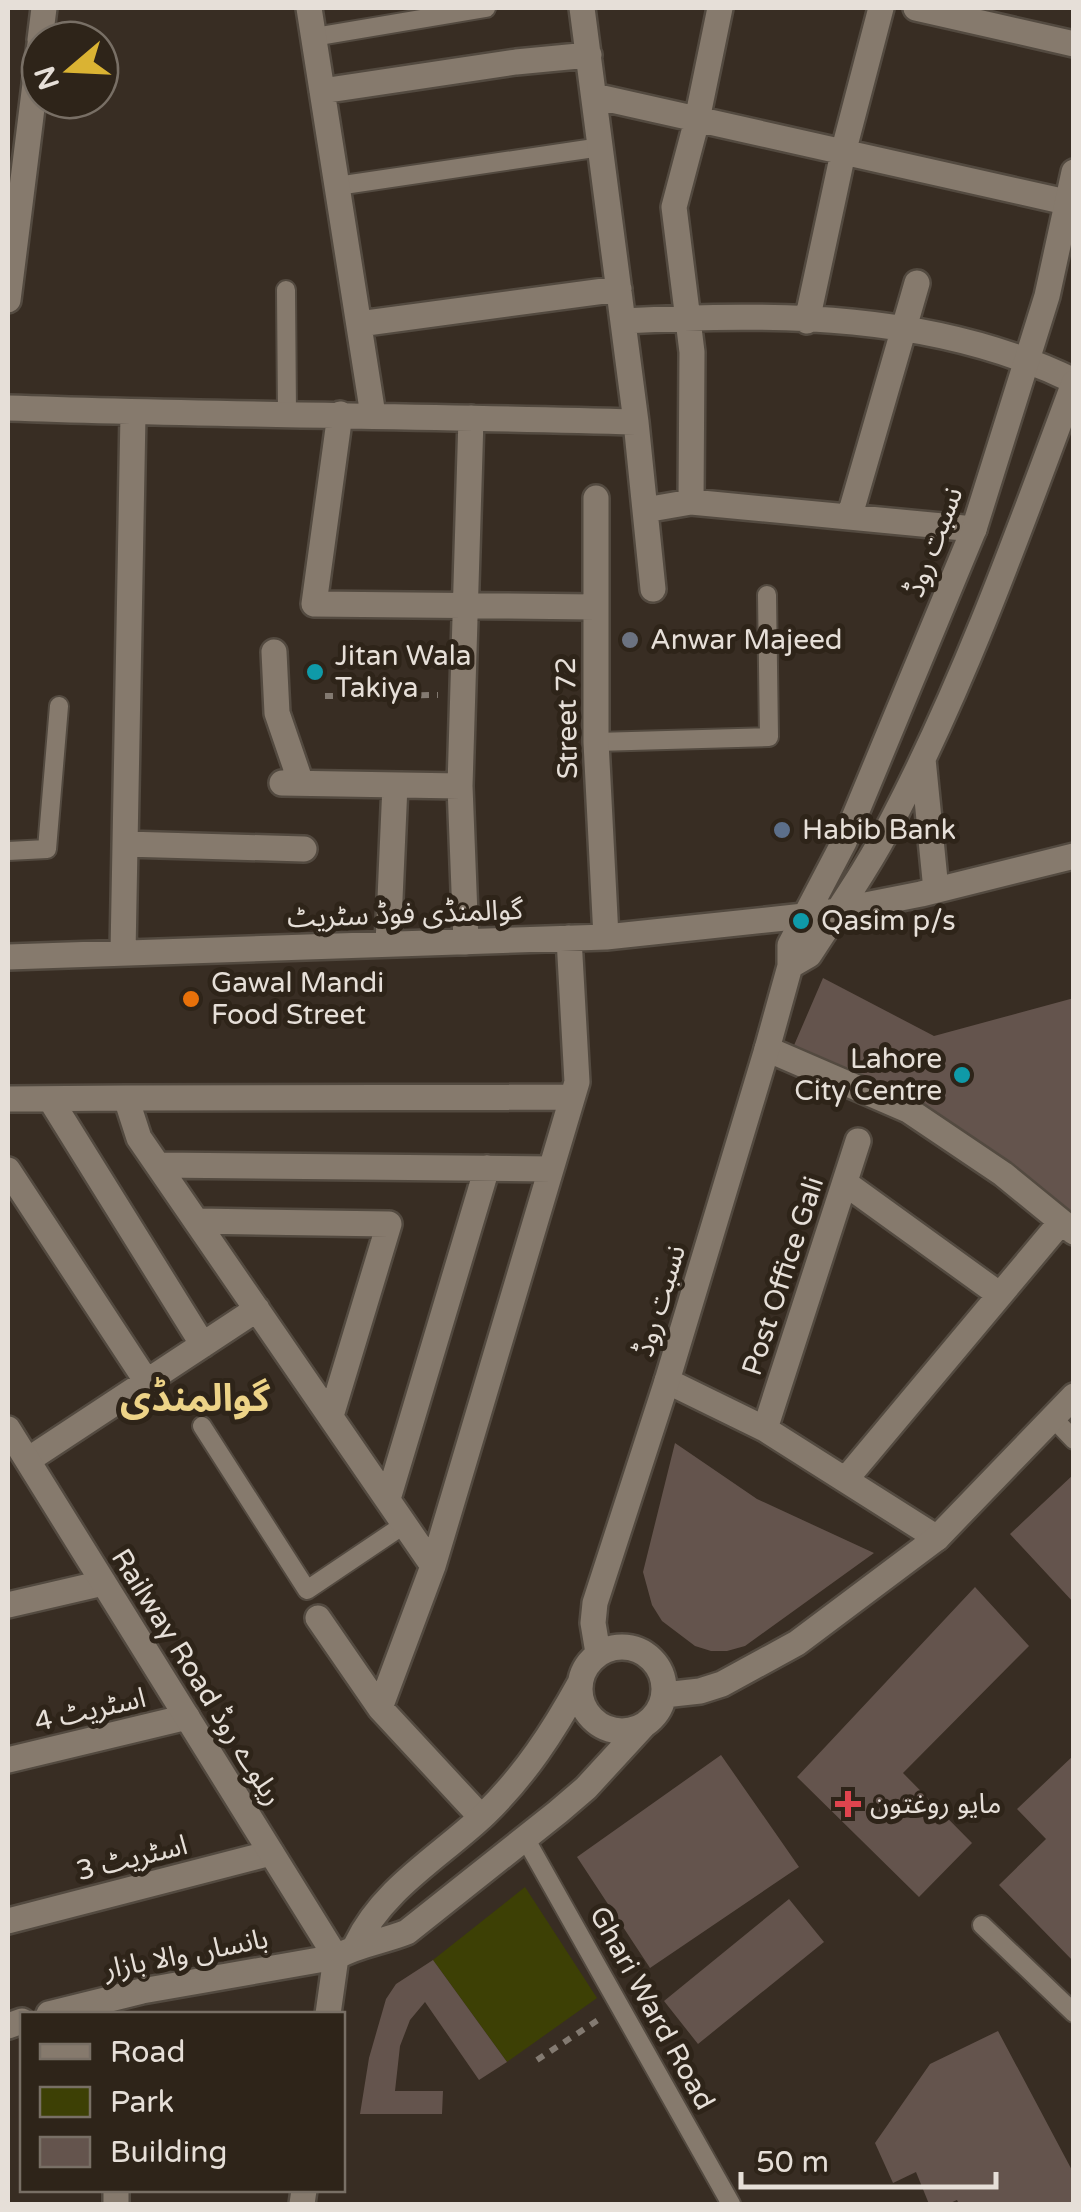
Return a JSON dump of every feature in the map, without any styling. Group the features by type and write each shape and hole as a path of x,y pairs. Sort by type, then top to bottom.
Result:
{"street":[{"path":"309,8 373,415"},
{"path":"582,8 636,422 653,589"},
{"path":"691,502 692,352 674,207 720,8"},
{"path":"807,321 843,153 881,8"},
{"path":"916,8 1074,44"},
{"path":"322,91 589,55"},
{"path":"594,96 1066,202"},
{"path":"8,300 19,127"},
{"name":"نسبت روڈ","path":"598,1653 593,1623 595,1604 667,1382 767,1049 790,966 790,945 844,842 974,530 1047,296 1074,172"},
{"path":"850,515 918,283"},
{"path":"359,324 619,289"},
{"path":"623,321 688,317 904,326 1029,358 1074,382 1007,564 943,717 895,816 808,955 790,966"},
{"path":"8,408 133,414 340,414 636,422"},
{"path":"123,954 133,414"},
{"path":"340,414 314,604 596,608"},
{"path":"466,942 460,786 471,418"},
{"name":"Street 72","path":"596,498 596,742 606,937"},
{"path":"645,510 691,502 974,530"},
{"path":"274,652 277,713 292,783 460,786"},
{"path":"923,754 936,890"},
{"path":"388,944 395,785"},
{"path":"125,844 304,849"},
{"name":"گوالمنڈی فوڈ سٹریٹ","path":"8,958 606,937 804,916 936,890 1074,856"},
{"path":"380,1708 434,1566 576,1082 570,938"},
{"path":"767,1049 908,1110 1003,1174 1067,1227 1000,1294 846,1479"},
{"path":"8,1099 572,1097"},
{"path":"126,1098 139,1138 434,1566"},
{"path":"50,1099 203,1345"},
{"name":"Post Office Gali","path":"765,1429 858,1141"},
{"path":"158,1165 551,1169"},
{"path":"388,1499 487,1168"},
{"path":"8,1170 148,1382"},
{"path":"845,1182 1000,1294"},
{"path":"197,1221 389,1224 331,1416"},
{"path":"28,1460 257,1309"},
{"path":"667,1382 765,1429 937,1538"},
{"path":"664,1695 722,1684 771,1660 937,1538 1074,1396"},
{"name":"Railway Road ریلوے روڈ","path":"9,1434 272,1853 346,1951"},
{"path":"8,1605 104,1583"},
{"path":"318,1618 380,1708 482,1817"},
{"path":"329,2012 346,1951 366,1924 383,1902 482,1817 518,1780 540,1751 583,1672 598,1653 622,1646 645,1652 660,1671 664,1695 660,1707 643,1726 630,1730 604,1728 585,1710 580,1683"},
{"name":"اسٹریٹ 4","path":"8,1760 187,1717"},
{"name":"بانساں والا بازار","path":"85,2010 142,1991 346,1951 406,1932 586,1788 643,1726"},
{"name":"اسٹریٹ 3","path":"8,1921 272,1853"}],"lane":[{"path":"314,37 486,8"},
{"path":"337,186 601,148"},
{"path":"286,290 287,414"},
{"path":"596,742 769,737 767,595"},
{"path":"8,851 47,849 59,706"},
{"path":"1053,1418 1074,1440"},
{"path":"202,1426 307,1590 405,1524"},
{"name":"Ghari Ward Road","path":"526,1838 731,2204"},
{"path":"982,1925 1074,2013"}],"path":[{"path":"325,696 463,695"},
{"path":"536,2060 619,2006"}],"green space":[{"path":"525,1887 597,1998 507,2062 433,1960"}],"building":[{"name":"Lahore City Centre","path":"823,978 934,1036 1074,998 1074,1219 792,1050"},
{"path":"675,1443 757,1499 874,1553 745,1646 711,1651 695,1646 662,1621 652,1605 643,1572"},
{"path":"1074,1474 1074,1603 1010,1534"},
{"path":"975,1587 1029,1646 903,1773 972,1843 919,1897 797,1777"},
{"path":"721,1755 799,1867 650,1968 577,1857"},
{"path":"1074,1755 1074,1962 999,1885 1046,1839 1017,1809"},
{"path":"789,1899 824,1942 698,2044 664,2001"},
{"path":"433,1960 507,2062 479,2080 425,2002 410,2020 400,2046 395,2091 443,2091 442,2114 360,2114 369,2058 386,1999 396,1984"},
{"path":"998,2031 1074,2174 1074,2204 959,2204 957,2200 929,2204 916,2172 893,2183 875,2143 930,2064"}],"place":[{"name":"Anwar Majeed","path":"630,640"},
{"name":"Jitan Wala Takiya","path":"315,672"},
{"name":"Habib Bank","path":"782,830"},
{"name":"Qasim p/s","path":"801,921"},
{"name":"Gawal Mandi Food Street","path":"191,999"},
{"name":"Lahore City Centre","path":"962,1075"},
{"name":"مایو روغتون","path":"848,1804"}],"district":[{"name":"گوالمنڈی","path":"195,1399"}]}
